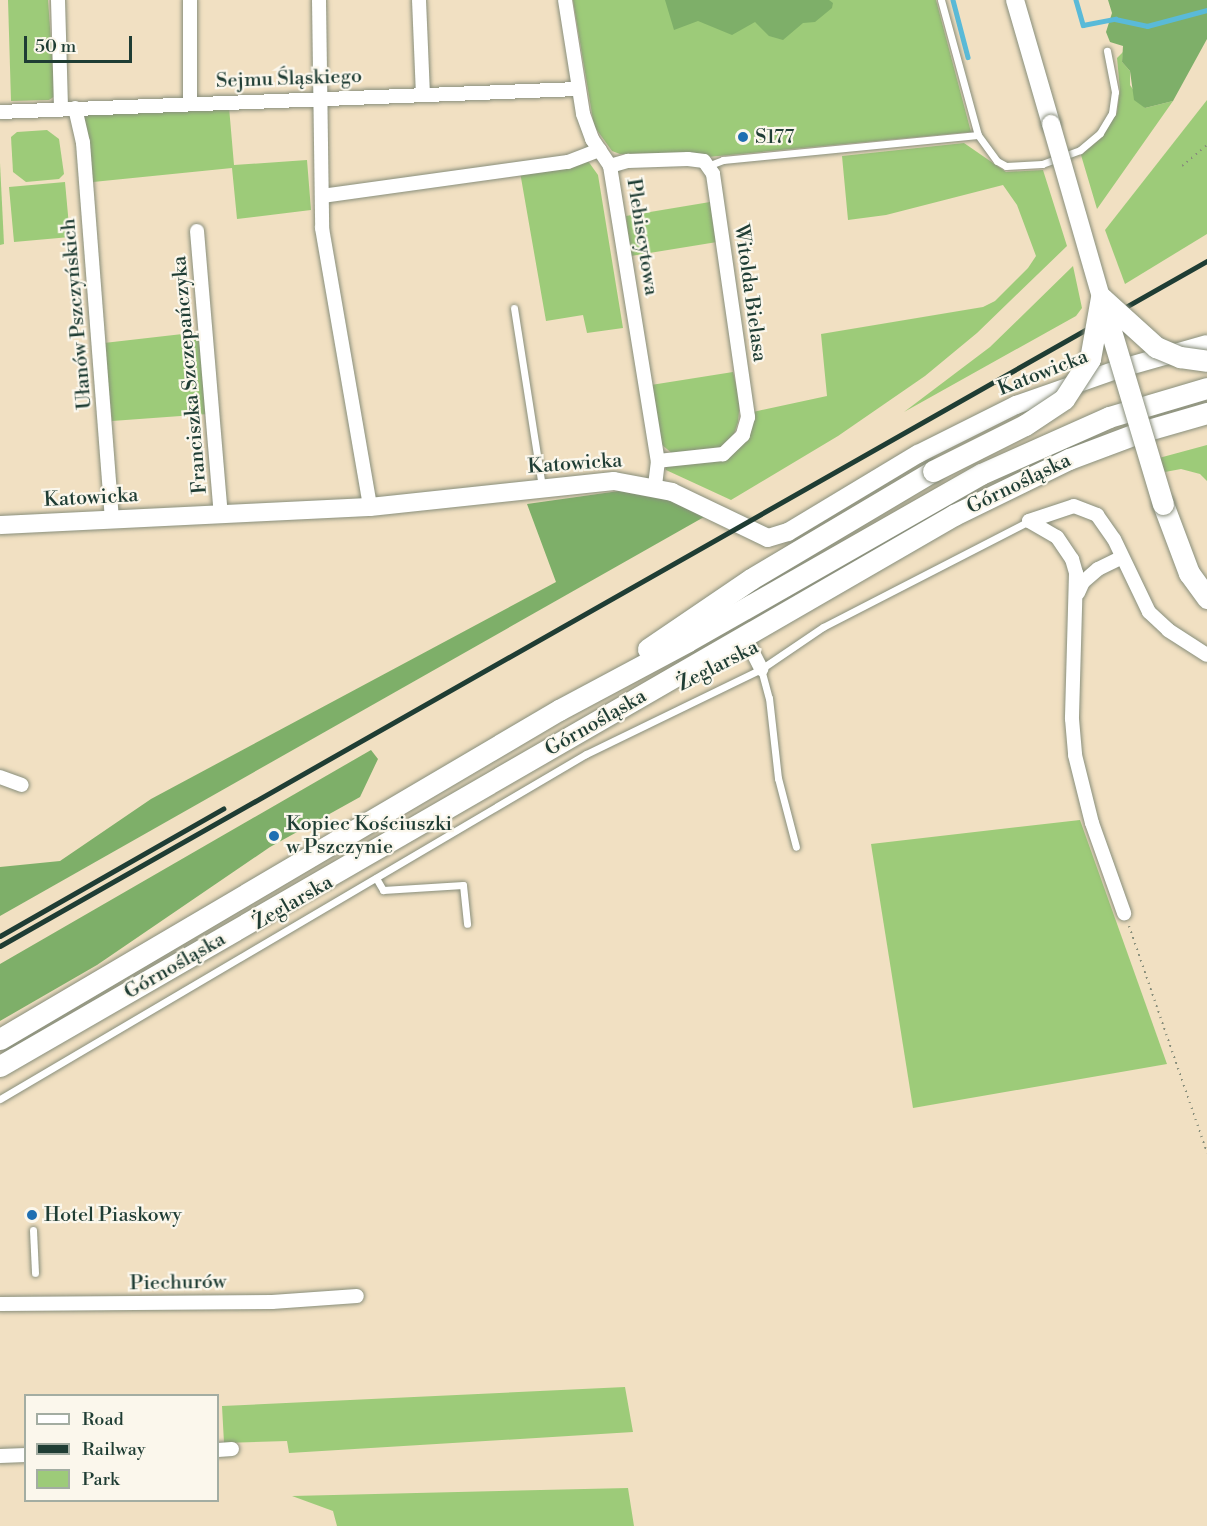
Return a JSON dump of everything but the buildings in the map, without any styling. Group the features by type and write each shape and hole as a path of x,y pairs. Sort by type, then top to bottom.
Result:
{"main road":[{"path":"1101,297 1156,347 1180,357 1207,361"},
{"path":"1101,297 1163,504 1188,573 1207,598"},
{"path":"559,710 821,536 1056,405 1078,381 1089,359 1101,297"},
{"name":"Górnośląska","path":"0,1039 559,710 688,641 981,474 1109,417 1207,388"},
{"name":"Górnośląska","path":"0,1066 745,636 1015,484 1118,440 1207,413"}],"street":[{"name":"Ułanów Pszczyńskich","path":"58,0 68,108 83,143 112,519"},
{"path":"190,0 190,102"},
{"path":"319,0 322,228 370,507"},
{"path":"419,0 423,94"},
{"name":"Plebiscytowa","path":"565,0 578,89 586,126 610,166 658,461 655,487"},
{"path":"1016,0 1101,297"},
{"name":"Sejmu Śląskiego","path":"0,112 190,102 578,89"},
{"path":"322,196 568,162 600,150"},
{"path":"610,166 628,161 688,159 710,165"},
{"name":"Witolda Bielasa","path":"658,461 723,454 743,435 748,417 710,165"},
{"name":"Franciszka Szczepańczyka","path":"197,231 221,515"},
{"name":"Katowicka","path":"0,525 370,507 614,481 655,487 696,503 758,536 774,537 918,454 1016,405 1119,369 1207,344"},
{"path":"1029,521 1062,507 1089,509 1103,520 1149,612 1168,630 1207,655"},
{"path":"1029,521 1057,537 1065,547 1076,573 1072,689 1075,755 1092,823 1124,913"},
{"path":"1077,594 1083,582 1098,569 1121,558"},
{"path":"745,636 761,669"},
{"path":"0,777 22,785"},
{"name":"Piechurów","path":"0,1304 272,1302 357,1296"},
{"path":"219,1450 232,1449"},
{"path":"0,1456 24,1455"}],"lane":[{"path":"941,0 978,135 997,161 1017,168 1080,150 1100,133 1112,113 1115,92 1107,51"},
{"path":"710,165 734,158 978,135"},
{"path":"514,308 542,488"},
{"name":"Żeglarska","path":"0,1099 586,754 761,669 823,627 1029,521"},
{"path":"761,669 769,698 778,778 796,847"},
{"path":"376,878 383,890 463,885 467,924"},
{"path":"33,1230 35,1273"}],"path":[{"path":"1182,166 1207,146"},
{"path":"1124,913 1207,1153"}],"green space":[{"path":"8,0 48,0 55,96 49,100 11,101"},
{"path":"573,0 936,0 971,132 708,157 675,153 620,154 612,151 594,126"},
{"path":"665,0 829,0 833,3 832,8 815,22 803,23 783,40 769,36 755,22 732,35 698,21 674,30"},
{"path":"1108,0 1207,0 1207,39 1173,101 1145,108 1134,100 1130,71 1122,62 1123,46 1110,42 1106,32 1112,13"},
{"path":"1123,52 1122,62 1130,71 1130,85 1145,108 1173,101 1097,209 1081,155 1100,139 1117,113 1120,90 1117,58"},
{"path":"1207,100 1207,234 1125,284 1105,230"},
{"path":"229,107 234,165 307,160 311,210 237,219 232,168 93,182 81,115"},
{"path":"47,130 59,139 64,174 59,179 26,182 13,172 11,137 17,132"},
{"path":"964,143 1006,172 1043,170 1067,246 977,333 925,376 838,436 731,500 666,470 665,463 727,457 749,439 753,412 827,396 821,334 983,307 995,301 1028,268 1036,256 1017,205 1003,185 886,215 848,220 842,156"},
{"path":"588,161 598,175 623,328 587,333 583,315 546,321 520,172"},
{"path":"0,163 4,244 0,245"},
{"path":"65,182 70,237 14,242 9,187"},
{"path":"710,202 717,242 631,256 626,216"},
{"path":"1073,266 1082,308 1076,316 904,412 990,347"},
{"path":"200,332 208,414 112,421 104,343"},
{"path":"733,372 740,402 738,422 733,437 721,449 673,454 662,445 651,385"},
{"path":"1207,445 1207,481 1200,474 1181,469 1165,472 1159,458"},
{"path":"633,489 665,493 704,517 0,916 0,867 60,861 151,799 556,582 527,504"},
{"path":"371,750 378,759 360,797 270,847 97,965 0,1021 0,964"},
{"path":"1080,820 1167,1064 913,1108 871,844"},
{"path":"625,1387 633,1432 289,1453 287,1441 224,1443 222,1406"},
{"path":"628,1488 634,1526 337,1526 333,1511 292,1496"}],"waterway":[{"path":"953,0 968,57"},
{"path":"1076,0 1083,25 1115,19 1147,26 1207,10"}],"railway":[{"path":"0,946 1207,261"},
{"path":"0,936 223,809"}],"place":[{"name":"S177","path":"743,137"},
{"name":"Kopiec Kościuszki w Pszczynie","path":"274,836"},
{"name":"Hotel Piaskowy","path":"32,1215"}]}
